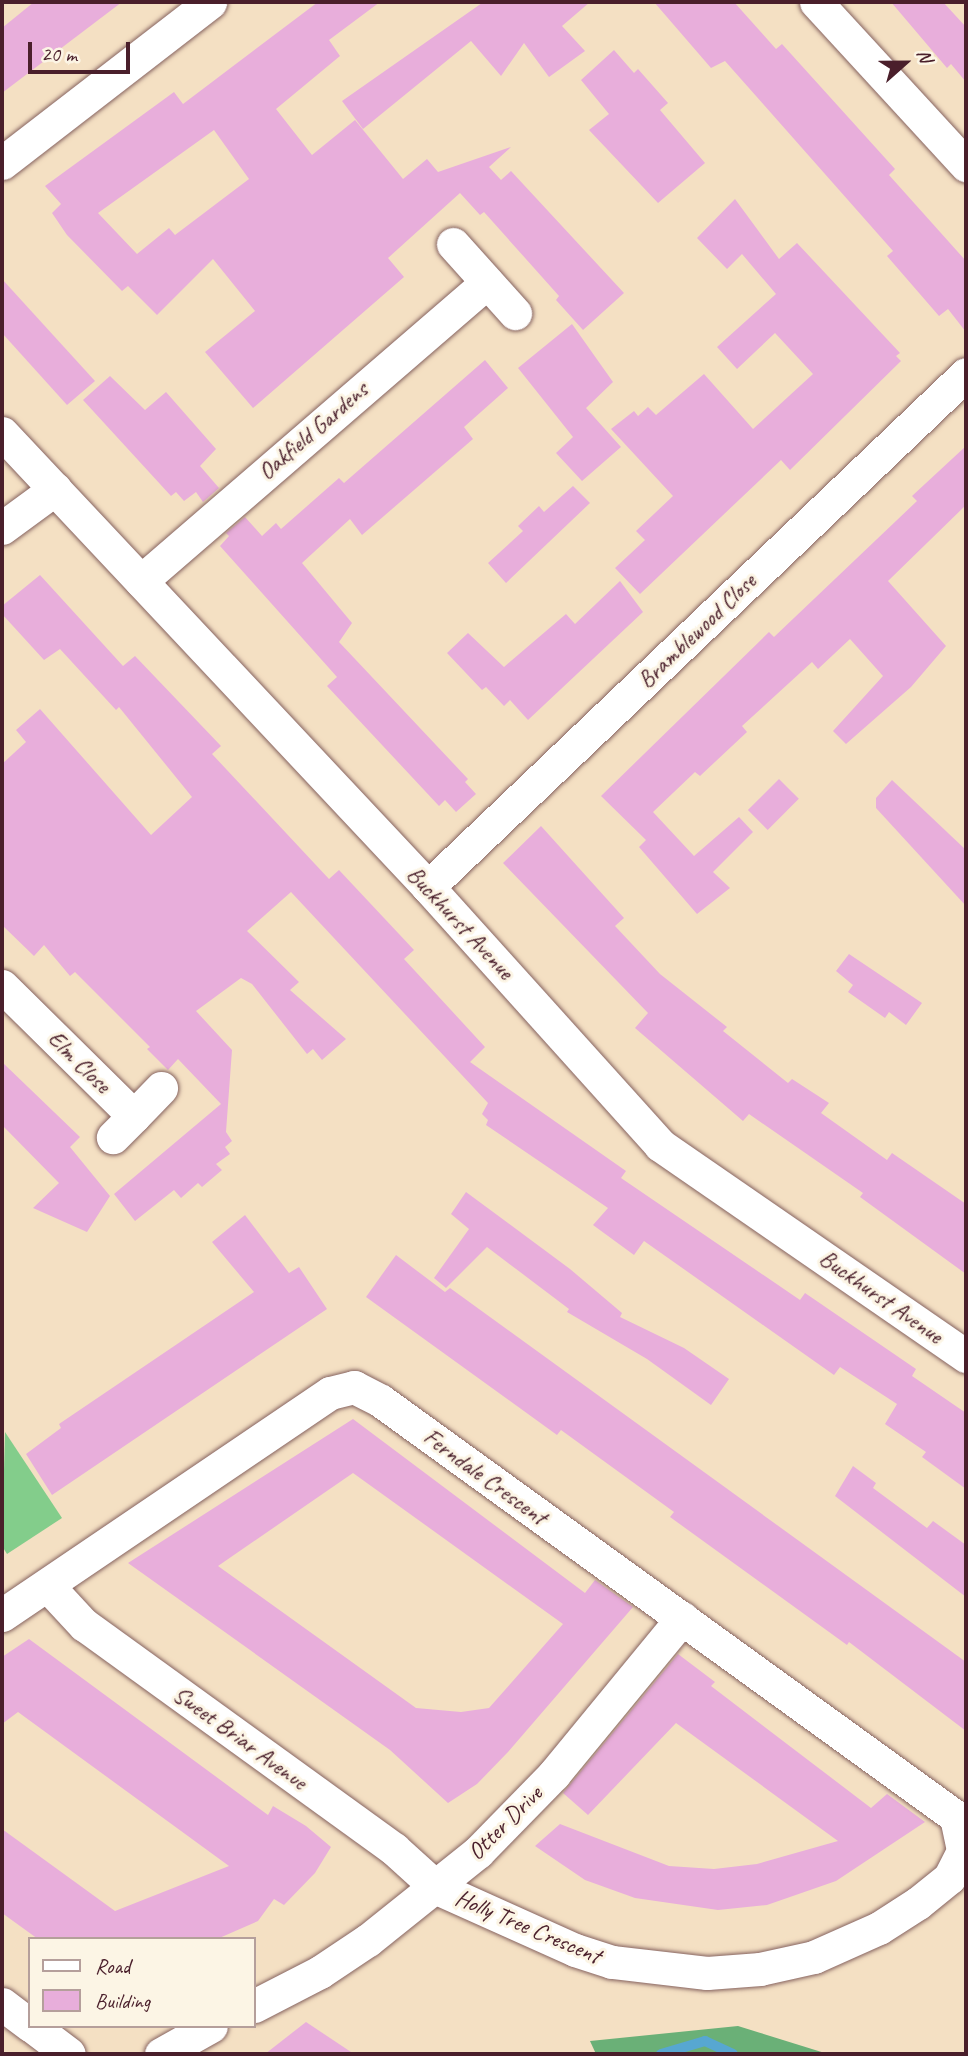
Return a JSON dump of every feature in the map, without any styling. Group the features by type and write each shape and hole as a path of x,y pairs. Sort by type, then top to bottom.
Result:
{"street":[{"path":"2,163 210,2"},
{"path":"817,2 966,165"},
{"path":"453,244 515,313"},
{"name":"Oakfield Gardens","path":"141,581 486,282"},
{"name":"Bramblewood Close","path":"428,887 966,374"},
{"name":"Buckhurst Avenue","path":"2,433 428,887 660,1145 966,1356"},
{"path":"2,528 55,489"},
{"name":"Elm Close","path":"2,986 124,1126 161,1088"},
{"name":"Ferndale Crescent","path":"2,1615 330,1393 354,1387 381,1401 956,1817"},
{"name":"Sweet Briar Avenue","path":"47,1585 84,1625 394,1849 437,1888"},
{"name":"Otter Drive","path":"256,2005 320,1972 437,1888 554,1774 682,1618"},
{"name":"Holly Tree Crescent","path":"437,1888 575,1950 612,1962 707,1973 760,1969 850,1943 918,1903 959,1864 963,1851 956,1817"},
{"path":"2,2004 28,2023"},
{"path":"35,2028 69,2054"},
{"path":"161,2054 207,2028"}],"green space":[{"path":"5,1432 62,1518 7,1554 2,1546"},
{"path":"738,2026 828,2054 596,2054 590,2041"}],"building":[{"path":"34,2 122,2 2,93 2,28"},
{"path":"318,2 380,2 329,40 340,56 276,109 312,155 355,120 403,179 427,159 438,172 511,147 489,167 501,180 511,171 624,293 583,330 556,300 559,296 484,212 480,215 460,193 388,258 404,277 253,408 205,352 255,311 213,259 157,315 128,286 122,291 67,235 52,213 61,204 45,186 174,92 183,104","holes":["214,130 249,179 175,235 169,228 137,254 98,213"]},
{"path":"590,2 562,26 585,51 549,77 524,43 501,76 471,41 363,129 342,101 482,3"},
{"path":"654,2 734,2 776,49 782,44 895,169 889,175 966,261 966,332 948,309 939,316 887,256 893,251 725,61 711,68"},
{"path":"891,2 943,2 966,27 966,82 951,64 947,68"},
{"path":"614,50 634,73 638,69 668,103 660,110 705,163 658,203 589,130 609,114 581,80"},
{"path":"735,199 779,259 797,243 900,353 896,356 901,361 790,470 781,460 640,594 615,568 645,540 636,531 673,496 611,429 634,411 638,416 648,407 656,415 704,374 753,429 813,374 775,333 737,369 717,347 776,294 742,254 727,269 697,238"},
{"path":"2,279 95,381 67,405 2,333"},
{"path":"572,324 613,382 586,408 621,447 582,481 556,453 573,437 518,368"},
{"path":"485,360 508,388 464,427 473,439 362,535 350,519 302,563 352,623 339,642 468,779 465,782 476,794 456,812 445,800 439,806 327,686 337,677 220,546 229,536 226,533 245,517 262,536 276,523 281,529 339,478 344,483"},
{"path":"110,376 145,410 166,392 216,449 200,466 219,488 203,502 196,492 184,501 176,492 171,496 83,400"},
{"path":"966,446 966,505 888,581 946,646 911,687 846,744 833,731 883,676 850,639 818,669 812,662 742,726 747,732 700,776 695,772 653,812 694,856 739,817 753,832 713,872 730,888 697,914 639,847 646,840 601,796 769,632 774,637 917,501 912,496"},
{"path":"573,486 590,503 506,583 488,563 523,531 518,526 539,506 544,512"},
{"path":"40,575 123,666 135,656 221,746 212,754 329,879 339,870 414,950 404,959 485,1047 470,1062 626,1171 621,1178 800,1300 805,1293 916,1369 912,1376 966,1413 966,1489 922,1457 926,1452 885,1424 897,1404 840,1367 834,1375 644,1241 634,1255 593,1225 608,1208 486,1125 488,1120 482,1114 488,1103 291,892 247,931 299,982 290,990 346,1039 322,1060 313,1049 307,1054 252,984 241,978 196,1011 232,1050 226,1132 232,1141 225,1147 230,1154 216,1164 222,1170 202,1187 198,1183 181,1198 174,1190 135,1221 114,1194 221,1104 178,1059 168,1070 147,1049 150,1047 75,972 70,976 44,945 34,956 2,925 2,764 26,742 16,730 40,709 151,835 192,797 119,707 116,710 60,649 44,660 2,614 2,606"},
{"path":"620,581 643,612 528,720 510,700 504,706 486,687 482,690 447,653 468,633 504,667 566,614 575,624"},
{"path":"779,779 799,799 768,830 748,810"},
{"path":"892,780 966,850 966,906 876,808 876,798"},
{"path":"541,826 624,918 615,926 660,974 727,1027 723,1031 788,1083 792,1079 829,1103 821,1113 887,1160 892,1153 966,1204 966,1274 860,1197 863,1193 749,1114 743,1121 635,1028 648,1013 503,863"},
{"path":"849,954 922,1003 906,1025 889,1012 885,1018 848,992 853,985 836,971"},
{"path":"2,1062 80,1137 70,1147 110,1196 87,1232 33,1208 59,1183 2,1125"},
{"path":"466,1192 570,1269 622,1313 620,1317 684,1348 729,1379 711,1405 647,1359 567,1312 569,1309 487,1247 446,1288 434,1278 469,1229 451,1214"},
{"path":"245,1215 289,1273 299,1267 327,1309 52,1495 26,1454 61,1428 59,1424 254,1292 212,1242"},
{"path":"396,1255 445,1292 450,1288 966,1662 966,1731 849,1642 847,1645 670,1517 674,1512 561,1430 557,1435 366,1297"},
{"path":"353,1419 585,1593 595,1580 633,1607 508,1752 477,1784 448,1803 390,1750 128,1563","holes":["353,1473 563,1624 489,1708 461,1712 416,1708 218,1566"]},
{"path":"853,1466 876,1483 873,1488 927,1528 933,1521 966,1545 966,1597 835,1496"},
{"path":"29,1639 268,1815 273,1806 306,1826 331,1847 315,1873 284,1905 274,1899 258,1921 222,1937 35,1937 2,1913 2,1829 115,1911 229,1866 18,1712 2,1724 2,1657"},
{"path":"678,1654 715,1682 711,1686 871,1808 887,1794 925,1822 836,1881 767,1905 718,1910 635,1898 585,1880 535,1846 560,1824 669,1866 714,1869 757,1864 838,1841 676,1723 588,1815 563,1793"},
{"path":"306,2022 354,2054 265,2054"}],"waterway":[{"path":"661,2054 705,2041 733,2054"}]}
